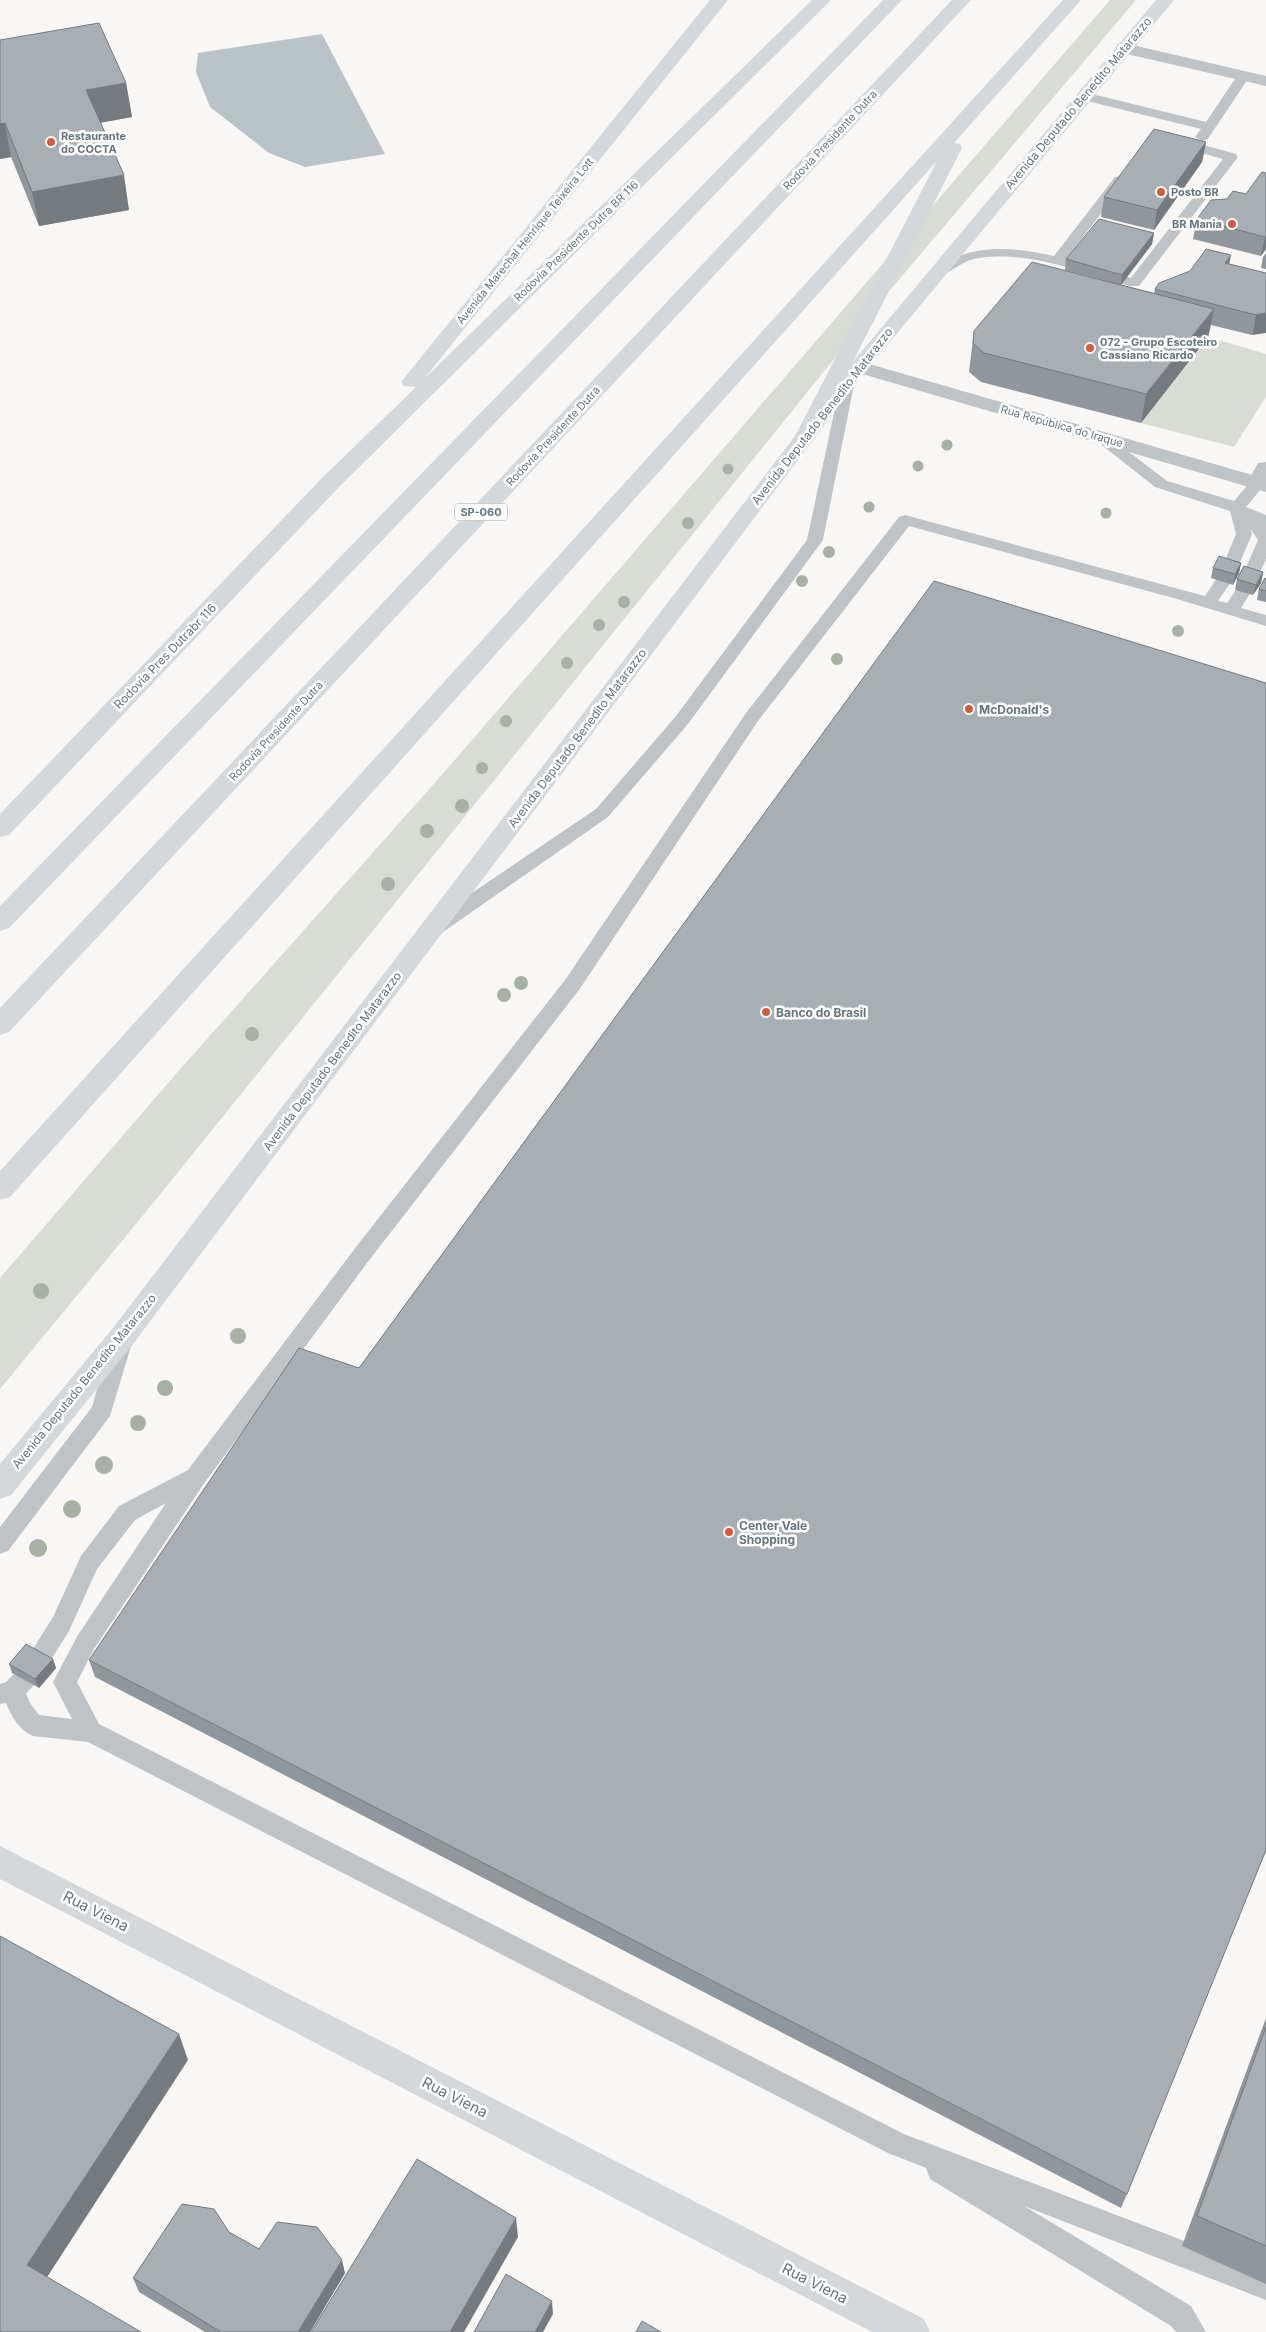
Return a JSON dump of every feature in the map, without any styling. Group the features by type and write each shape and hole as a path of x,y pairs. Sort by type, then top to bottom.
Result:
{"main road":[{"name":"Avenida Marechal Henrique Teixeira Lott","path":"330,483 719,0"},
{"name":"Rodovia Presidente Dutra BR 116","path":"330,483 822,0"},
{"path":"0,922 893,0"},
{"name":"Rodovia Presidente Dutra","path":"0,1024 962,0"},
{"path":"0,1189 1072,0"},
{"name":"Avenida Deputado Benedito Matarazzo","path":"0,1486 123,1336 854,374 936,273 1165,0"},
{"path":"805,438 971,114"},
{"name":"Rodovia Pres Dutrabr 116","path":"0,829 330,483"},
{"name":"Rua Viena","path":"0,1862 911,2332"}],"street":[{"path":"1124,48 1266,81"},
{"name":"Rua República do Iraque","path":"854,374 1263,479"}],"lane":[{"path":"1195,146 1244,76"},
{"path":"1084,96 1209,127"},
{"path":"936,273 970,256 1002,252 1057,262 1134,283 1231,157 1162,138"},
{"path":"1057,262 1130,167"},
{"path":"431,930 602,813 682,720 815,540 854,374"},
{"path":"1104,438 1161,484 1237,508 1266,521"},
{"path":"1237,508 1263,479"},
{"path":"1232,609 1246,586 1266,541 1261,529 1237,508"},
{"path":"1209,602 1226,576 1244,534 1237,508"},
{"path":"91,1732 65,1682 86,1642 198,1475 363,1253 572,985 752,717 905,520 1209,602 1261,619 1266,602"},
{"path":"0,1544 102,1410 123,1336"},
{"path":"198,1475 127,1513 89,1563 61,1624 31,1672 7,1693 33,1725 91,1732 897,2144 1181,2316 1192,2332"},
{"path":"897,2144 1266,2286"}],"shaded area":[{"path":"1110,0 1136,0 880,302 145,1213 0,1389 0,1278 175,1075 447,769"},
{"path":"322,34 385,154 305,167 269,153 210,107 196,72 198,53"},
{"path":"1209,337 1266,354 1266,397 1234,447 1141,423"}],"building":[{"name":"Restaurante do COCTA","path":"99,23 126,83 86,90 124,175 32,192 5,123 0,124 0,40"},
{"path":"1154,129 1206,142 1157,210 1104,197"},
{"path":"1262,172 1266,173 1265,237 1197,219 1211,200 1227,199 1233,191 1246,194"},
{"path":"1099,219 1154,233 1122,275 1066,259"},
{"path":"1206,249 1231,255 1225,263 1266,273 1266,313 1256,315 1155,289 1159,283 1190,271"},
{"name":"072 - Grupo Escoteiro Cassiano Ricardo","path":"1032,262 1214,309 1146,394 984,353 973,343 974,331"},
{"path":"1219,556 1241,563 1235,574 1213,568"},
{"path":"1244,566 1263,572 1256,585 1237,579"},
{"path":"1266,579 1266,591 1259,589"},
{"name":"Center Vale Shopping","path":"934,581 1266,683 1266,1850 1127,2194 89,1660 299,1348 359,1368"},
{"path":"26,1644 53,1659 35,1679 9,1664"},
{"path":"0,1936 179,2034 27,2265 141,2332 0,2332"},
{"path":"1266,2027 1266,2246 1197,2216"},
{"path":"417,2159 516,2218 450,2332 311,2332"},
{"path":"182,2204 214,2209 229,2232 259,2249 277,2222 317,2227 342,2260 298,2332 221,2332 133,2278"},
{"path":"506,2274 552,2301 535,2332 474,2332"},
{"path":"642,2321 661,2332 636,2332"}],"place":[{"name":"Restaurante do COCTA","path":"51,142"},
{"name":"Posto BR","path":"1161,192"},
{"name":"BR Mania","path":"1232,224"},
{"name":"072 - Grupo Escoteiro Cassiano Ricardo","path":"1090,348"},
{"name":"McDonald's","path":"969,709"},
{"name":"Banco do Brasil","path":"766,1012"},
{"name":"Center Vale Shopping","path":"729,1532"}]}
